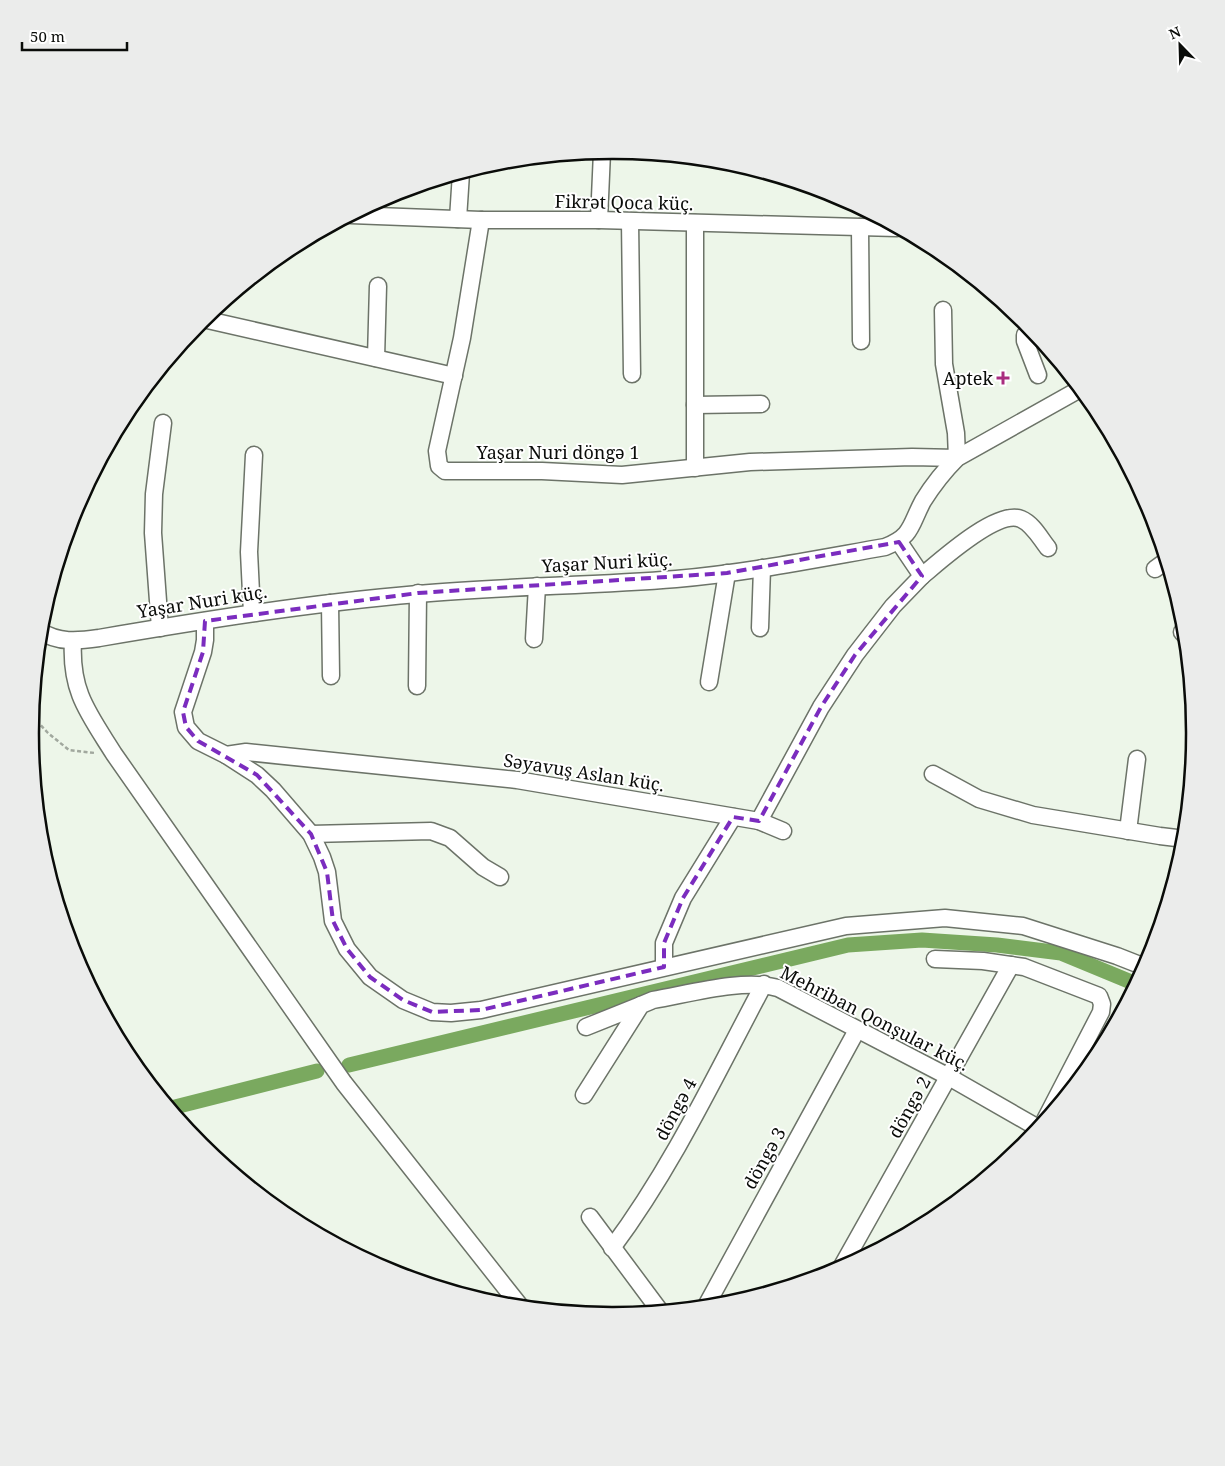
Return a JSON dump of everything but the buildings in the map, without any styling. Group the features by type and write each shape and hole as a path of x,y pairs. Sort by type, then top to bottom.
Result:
{"street":[{"path":"599,220 602,159"},
{"path":"458,219 461,180"},
{"name":"Fikrət Qoca küç.","path":"365,216 481,220 599,220 884,228"},
{"name":"Yaşar Nuri döngə 1","path":"481,220 454,376 437,451 439,466 445,471 542,470 622,475 750,462 912,457 957,458"},
{"path":"630,221 632,374"},
{"path":"695,223 695,468"},
{"path":"860,227 861,341"},
{"path":"376,358 378,286"},
{"path":"943,310 944,364 956,433 957,458"},
{"path":"213,321 454,376"},
{"path":"1025,335 1025,341 1038,375"},
{"path":"922,576 899,542 907,534 924,500 944,471 957,458 1074,392"},
{"path":"695,405 761,404"},
{"path":"160,628 153,533 154,494 163,423"},
{"path":"252,613 249,552 254,456"},
{"path":"759,821 821,707 855,655 893,606 922,576 956,546 981,531 1014,517 1031,526 1048,548"},
{"name":"Yaşar Nuri küç.","path":"73,641 252,613 330,603 418,594 675,579 727,573 885,547 899,542"},
{"path":"760,628 762,568"},
{"path":"709,682 727,573"},
{"path":"534,639 537,586"},
{"path":"417,686 418,594"},
{"path":"330,603 331,676"},
{"name":"Səyavuş Aslan küç.","path":"205,620 205,640 202,652 182,712 186,727 198,741 226,754 246,752 517,780 733,816 759,821 783,831"},
{"path":"48,634 73,641 72,662 84,707 114,754 344,1083 514,1298"},
{"path":"226,754 257,775 273,790 311,834 327,872 333,922 347,949 370,977 403,1000 432,1012 451,1013 481,1010 846,926 945,918 1023,926 1138,964"},
{"path":"1128,831 1137,759"},
{"path":"934,774 979,799 1033,814 1176,838"},
{"path":"664,968 664,943 682,898 733,816"},
{"path":"311,834 431,831 450,838 483,867 500,877"},
{"path":"935,959 983,961 1024,967 1099,996 1102,1004 1100,1012 1059,1093"},
{"name":"döngə 2","path":"848,1256 1011,966"},
{"name":"Mehriban Qonşular küç.","path":"586,1027 653,1000 747,984 764,984 778,988 949,1077 1032,1124"},
{"name":"döngə 4","path":"612,1248 648,1198 668,1164 764,984"},
{"path":"584,1096 641,1005"},
{"name":"döngə 3","path":"710,1298 857,1030"},
{"path":"590,1217 656,1305"}],"path":[{"path":"39,724 70,750 114,754"}],"highlighted area":[{"path":"899,542 922,576 855,655 821,707 759,821 733,817 683,898 664,943 664,967 481,1010 432,1012 403,1000 370,977 347,949 333,921 327,872 311,834 257,775 198,741 186,727 183,712 203,652 205,621 418,593 727,573"}],"waterway":[{"path":"349,1065 848,945 922,940 997,945 1061,953 1130,981"},
{"path":"177,1106 317,1071"}],"place":[{"name":"Aptek","path":"1003,378"}]}
